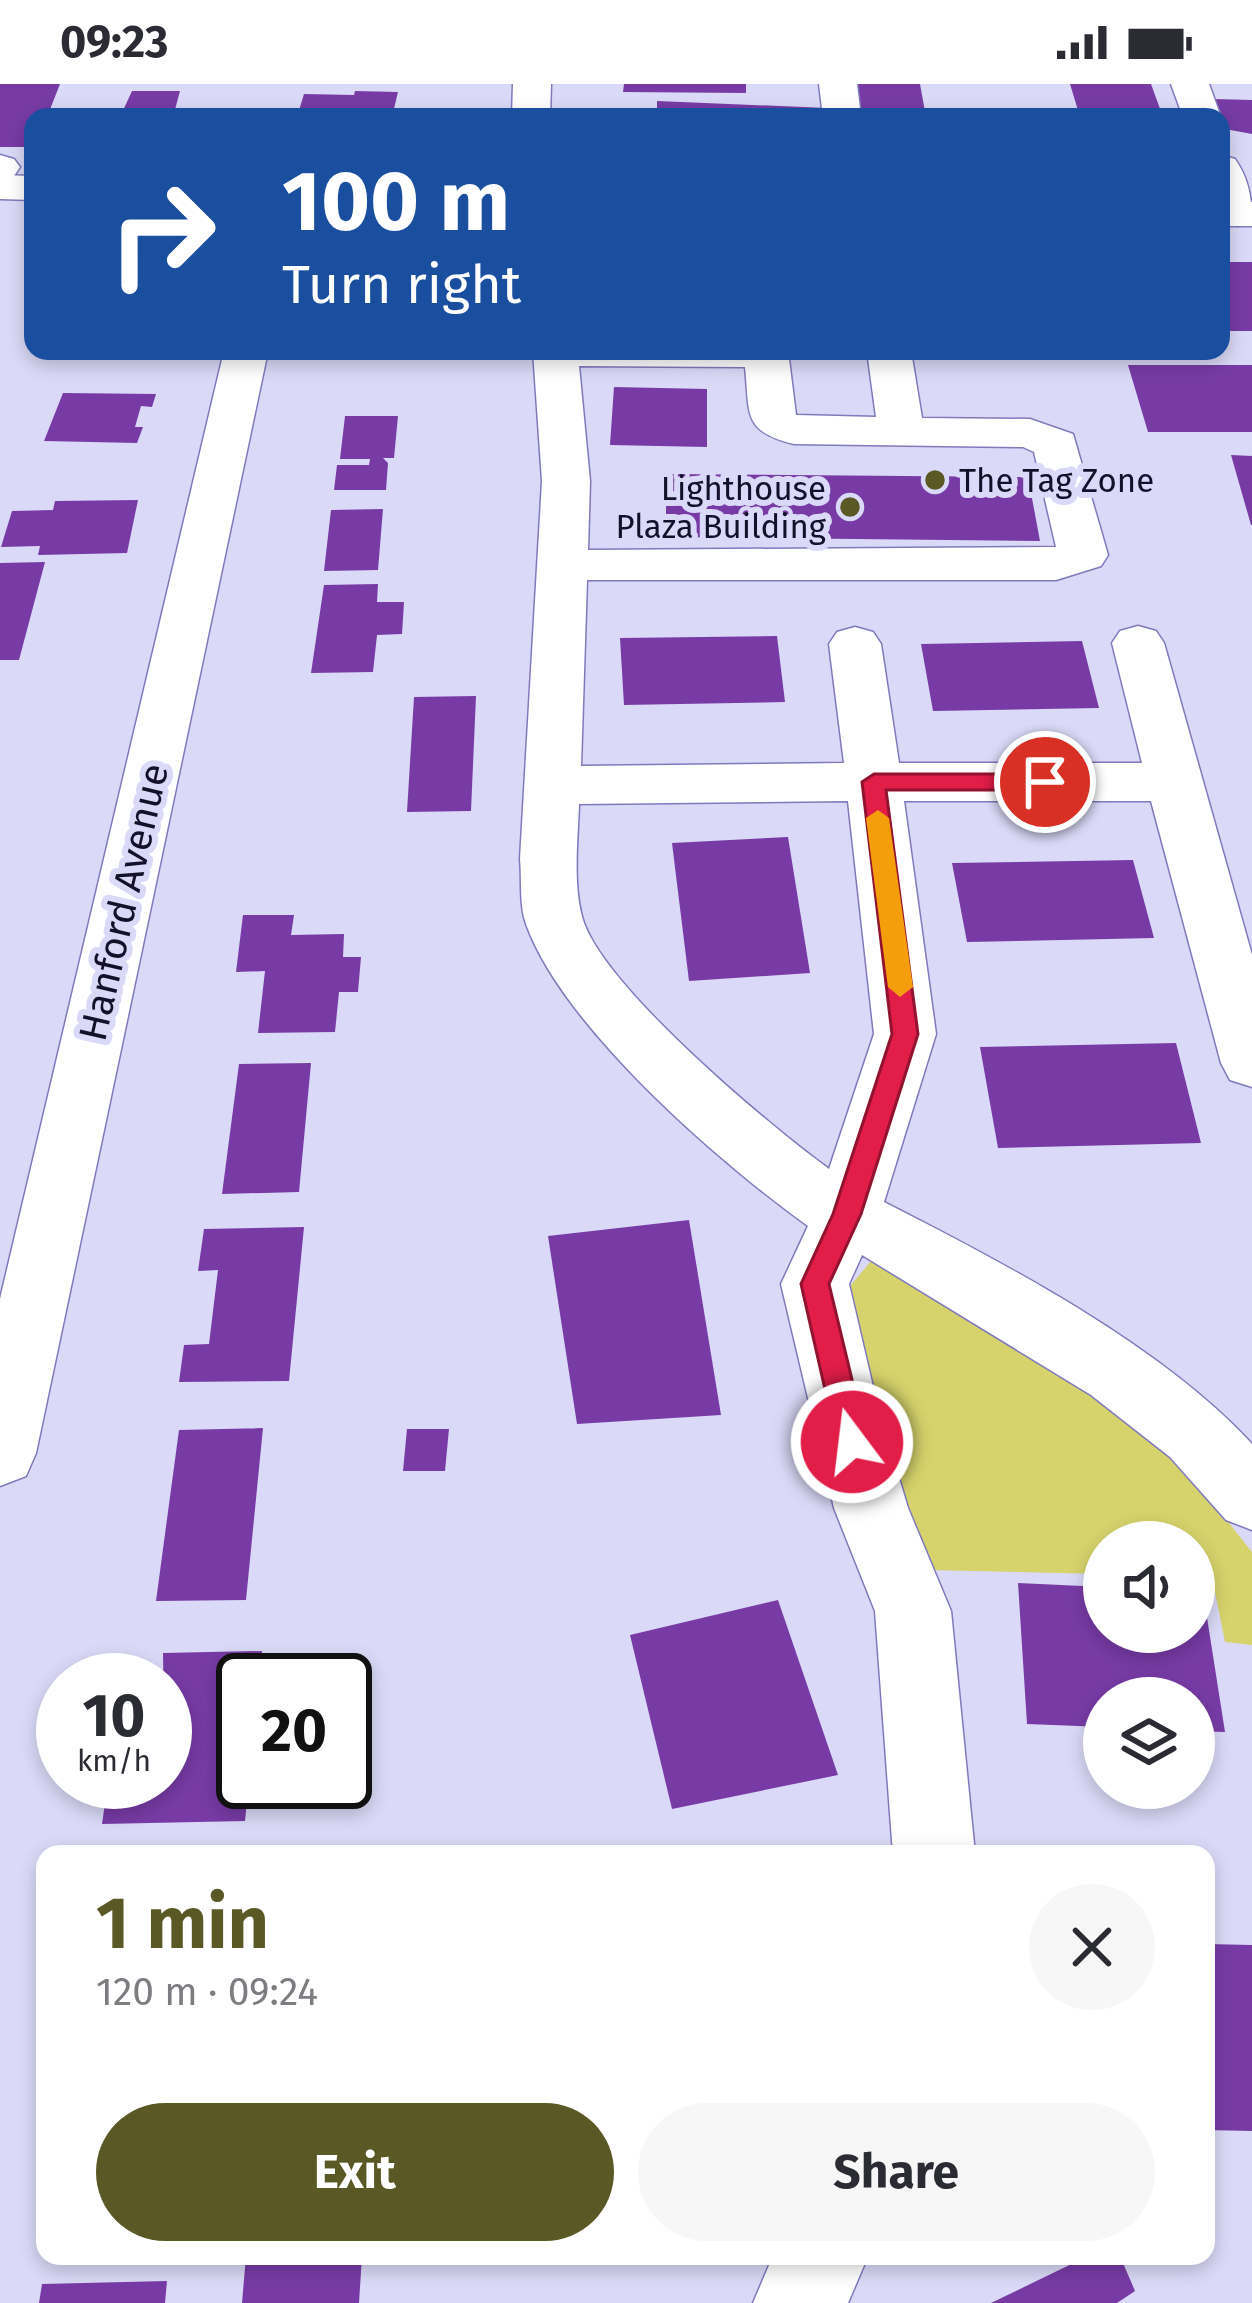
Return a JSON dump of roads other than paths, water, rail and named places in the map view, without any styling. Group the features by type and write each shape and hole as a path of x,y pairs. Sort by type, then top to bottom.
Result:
{"street":[{"name":"Hanford Avenue","path":"0,1453 244,360"},
{"path":"556,360 566,481 553,785 554,921 578,965 653,1054 782,1170 847,1214 930,1258 1116,1373 1196,1434 1252,1496"},
{"path":"562,565 1056,565 1084,555 1056,444 1030,433 794,430 775,423 767,360"},
{"path":"890,360 901,431"},
{"path":"1138,643 1252,1063"},
{"path":"855,644 905,1034 847,1214 820,1265 816,1304 871,1508 913,1611 933,1845"},
{"path":"553,785 1174,782"},
{"path":"800,2303 817,2265"}],"place":[{"name":"The Tag Zone","path":"935,480"},
{"name":"Lighthouse Plaza Building","path":"850,507"}]}
